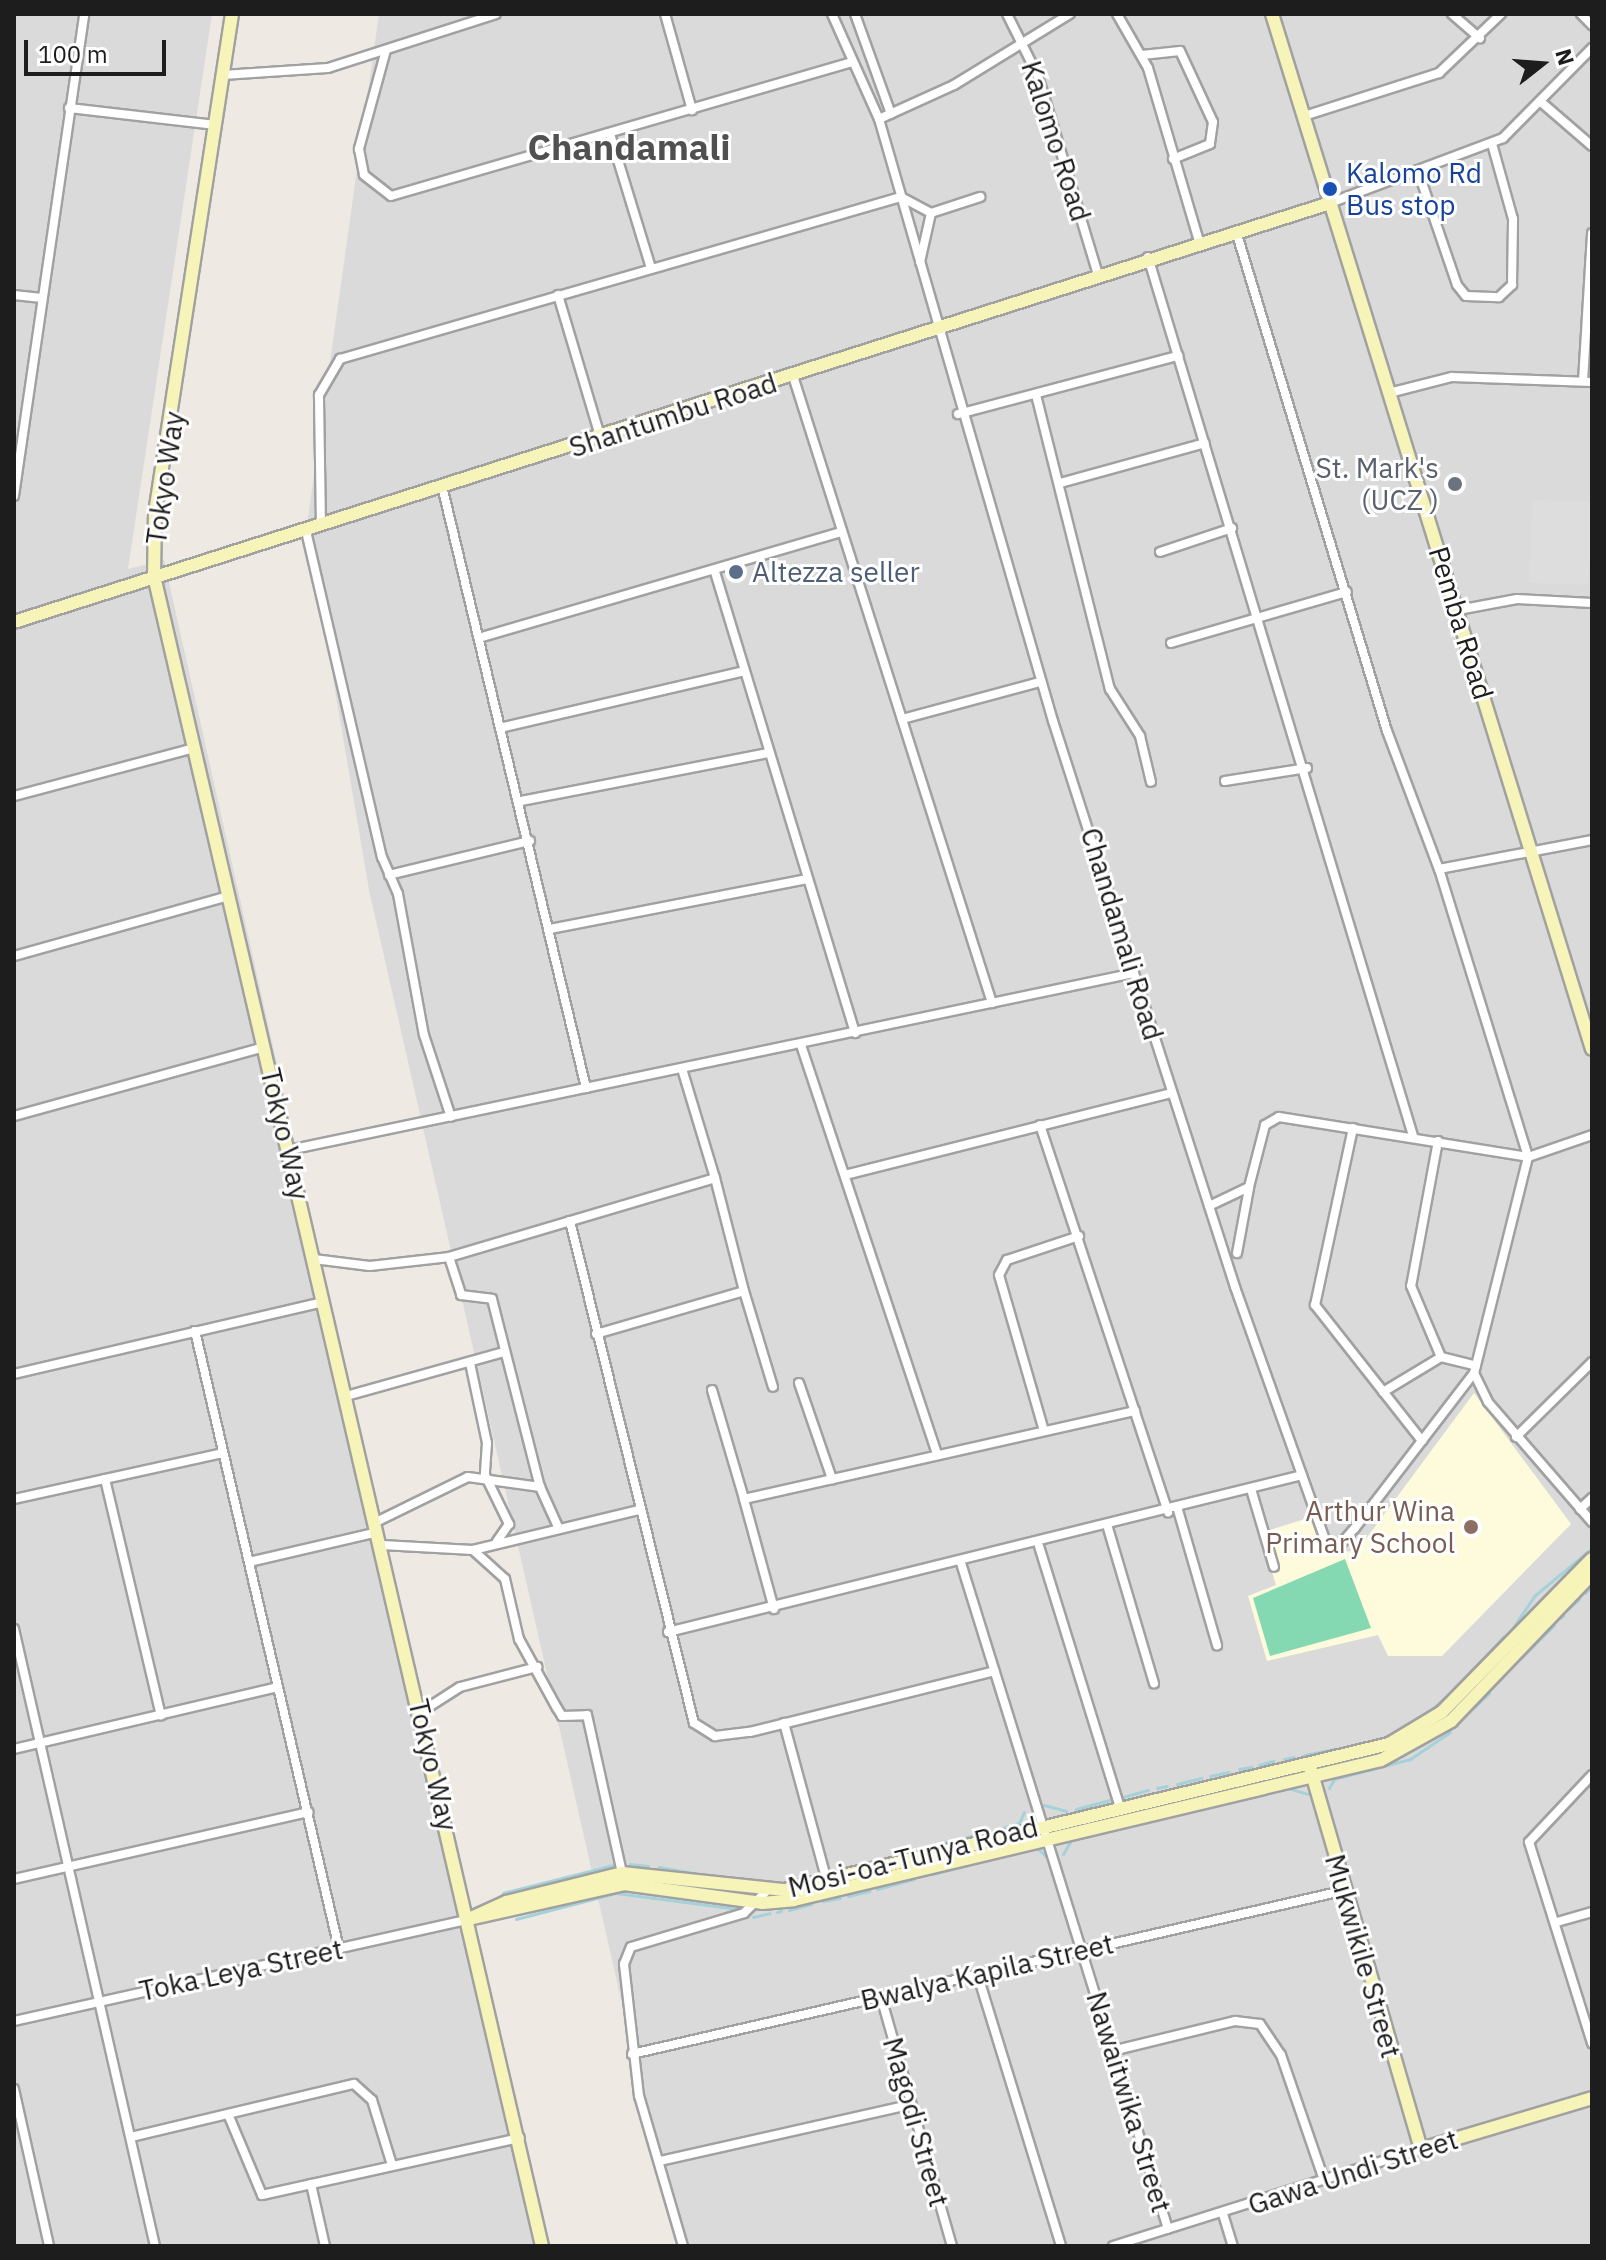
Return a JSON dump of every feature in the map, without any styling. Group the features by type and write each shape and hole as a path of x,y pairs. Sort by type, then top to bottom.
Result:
{"main road":[{"name":"Tokyo Way","path":"232,14 155,513 154,576 520,2138 542,2246"},
{"name":"Pemba Road","path":"1272,14 1592,1049"},
{"name":"Shantumbu Road","path":"14,622 601,439 1097,272 1330,203"},
{"name":"Mosi-oa-Tunya Road","path":"469,1919 499,1916 624,1884 764,1898 1310,1768 1414,1733 1592,1559"},
{"name":"Mosi-oa-Tunya Road","path":"469,1919 506,1902 622,1873 764,1898 1045,1831 1120,1807 1310,1768 1381,1760 1439,1731 1592,1574"},
{"name":"Mukwikile Street","path":"1310,1768 1342,1891 1421,2149"},
{"path":"461,1888 481,1903 506,1902"},
{"path":"477,1953 480,1935 499,1916"},
{"name":"Gawa Undi Street","path":"1421,2149 1592,2098"}],"street":[{"path":"14,496 84,14"},
{"path":"223,75 328,68 496,14"},
{"path":"665,14 692,110"},
{"name":"Chandamali Road","path":"832,14 850,63 879,119 920,262 958,414 1040,682 1171,1093 1323,1537 1340,1545 1422,1441"},
{"path":"855,14 891,114"},
{"name":"Kalomo Road","path":"1007,14 1024,43 1097,272"},
{"path":"879,119 1024,43 1070,14"},
{"path":"1117,14 1142,55 1199,241"},
{"path":"1452,14 1480,38"},
{"path":"1304,116 1439,73 1480,38 1501,14"},
{"path":"1581,14 1592,25"},
{"path":"1330,203 1492,144 1541,102 1592,48"},
{"path":"386,50 359,149 364,175 391,196 850,63"},
{"path":"1142,55 1180,51 1213,122 1210,144 1173,159"},
{"path":"1541,102 1592,146"},
{"path":"69,108 216,125"},
{"path":"610,134 651,268"},
{"path":"1418,171 1457,285 1466,296 1499,297 1512,285 1513,219 1492,144"},
{"path":"321,526 319,395 340,359 901,197 931,213 980,197"},
{"path":"920,262 931,213"},
{"path":"1236,231 1387,731 1439,869 1477,1012 1528,1157 1475,1369 1422,1441 1315,1305 1353,1128"},
{"path":"1389,393 1452,377 1587,382 1592,233"},
{"path":"1148,256 1307,768 1413,1136"},
{"path":"14,295 42,298"},
{"path":"558,295 601,439"},
{"path":"958,414 1178,356"},
{"path":"793,376 992,1003"},
{"path":"1036,395 1110,689 1140,736 1151,782"},
{"path":"1060,483 1205,443"},
{"path":"443,490 504,727 586,1088"},
{"path":"1160,552 1232,528"},
{"path":"306,531 424,1035 451,1117"},
{"path":"482,637 715,572 842,532"},
{"path":"715,572 855,1033"},
{"path":"1171,643 1347,592"},
{"path":"1458,610 1517,599 1592,603"},
{"path":"504,727 744,671"},
{"path":"902,719 1040,682"},
{"path":"14,796 194,748"},
{"path":"521,801 769,753"},
{"path":"1225,781 1307,768"},
{"path":"1439,869 1530,847 1592,840"},
{"path":"389,875 530,841"},
{"path":"550,929 807,879"},
{"path":"14,956 229,896"},
{"path":"289,1150 1134,973"},
{"path":"801,1045 937,1455"},
{"path":"14,1116 264,1047"},
{"path":"682,1069 773,1387"},
{"path":"845,1175 1171,1093"},
{"path":"1237,1253 1249,1187 1270,1119 1413,1136 1528,1157 1592,1135"},
{"path":"1040,1125 1217,1645"},
{"path":"1438,1141 1411,1286 1441,1357 1475,1369 1516,1437 1592,1522"},
{"path":"314,1259 370,1266 449,1257 715,1178"},
{"path":"1209,1206 1249,1187"},
{"path":"570,1221 687,1712 703,1732 729,1735 995,1671"},
{"path":"1044,1431 999,1275 1007,1260 1079,1236"},
{"path":"449,1257 461,1295 489,1293 540,1487 559,1529"},
{"path":"596,1334 744,1291"},
{"path":"14,1374 324,1302"},
{"path":"195,1331 339,1949"},
{"path":"346,1396 504,1352"},
{"path":"1383,1392 1441,1357"},
{"path":"1516,1437 1592,1362"},
{"path":"470,1363 487,1443 485,1475 509,1524 494,1544"},
{"path":"799,1383 832,1479"},
{"path":"712,1390 774,1609"},
{"path":"744,1499 1135,1411"},
{"path":"14,1499 223,1453"},
{"path":"249,1562 379,1533 485,1475 540,1487"},
{"path":"668,1632 1039,1546 1302,1475"},
{"path":"105,1479 161,1715"},
{"path":"1251,1489 1274,1567"},
{"path":"1580,1509 1592,1498"},
{"path":"379,1533 473,1550 638,1510"},
{"path":"1108,1528 1154,1683"},
{"path":"1039,1546 1120,1807"},
{"path":"473,1550 505,1579 519,1639 562,1716 587,1715 622,1873"},
{"name":"Nawaitwika Street","path":"961,1563 1084,1949 1112,2051 1168,2229"},
{"path":"14,1629 155,2246"},
{"path":"421,1712 460,1687 537,1667"},
{"path":"14,1749 278,1687"},
{"path":"784,1723 827,1881"},
{"path":"1592,1775 1530,1836 1592,2043"},
{"path":"14,1879 308,1812"},
{"name":"Bwalya Kapila Street","path":"632,2054 1342,1891"},
{"path":"683,2246 632,2054 636,2035 624,1964 631,1947 764,1898"},
{"path":"1557,1922 1592,1912"},
{"name":"Toka Leya Street","path":"14,2021 469,1919"},
{"path":"978,1976 1061,2246"},
{"name":"Magodi Street","path":"881,1997 909,2105 952,2246"},
{"path":"1112,2051 1235,2021 1260,2024 1281,2055 1324,2180"},
{"path":"131,2137 360,2085 372,2100 392,2165"},
{"path":"14,2089 49,2246"},
{"path":"660,2161 909,2105"},
{"path":"228,2114 258,2195 520,2138"},
{"name":"Gawa Undi Street","path":"1113,2246 1223,2214 1421,2149"},
{"path":"311,2184 325,2246"},
{"path":"1223,2214 1233,2246"}],"shaded area":[{"path":"14,14 212,14 128,569 164,560 542,2246 14,2246"},
{"path":"379,14 1592,14 1592,2246 677,2246 369,890 307,525"},
{"path":"1532,500 1592,502 1589,585 1529,583"},
{"name":"Arthur Wina Primary School","path":"1474,1393 1571,1524 1442,1656 1388,1656 1378,1635 1267,1661 1248,1596 1276,1585 1272,1572 1279,1569 1267,1531 1311,1517 1325,1552 1357,1551"}],"green space":[{"path":"1345,1559 1371,1628 1270,1656 1253,1598"}],"waterway":[{"path":"1512,1629 1534,1596 1592,1548"},
{"path":"1585,1593 1592,1586"},
{"path":"1568,1609 1579,1599"},
{"path":"1522,1657 1554,1625"},
{"path":"1467,1676 1504,1636"},
{"path":"1423,1717 1459,1685"},
{"path":"1472,1709 1489,1693"},
{"path":"1329,1788 1334,1779 1410,1759 1450,1732"},
{"path":"1377,1741 1393,1736"},
{"path":"1342,1748 1358,1745"},
{"path":"1304,1755 1334,1749"},
{"path":"1284,1759 1294,1757"},
{"path":"1259,1765 1273,1761"},
{"path":"1239,1769 1252,1767"},
{"path":"1210,1776 1229,1772"},
{"path":"1177,1784 1201,1778"},
{"path":"1157,1788 1167,1786"},
{"path":"1288,1788 1308,1794"},
{"path":"1123,1797 1148,1790"},
{"path":"1076,1809 1110,1800"},
{"path":"1044,1805 1066,1811"},
{"path":"992,1831 1019,1823 1024,1812"},
{"path":"967,1837 980,1834"},
{"path":"923,1848 958,1839"},
{"path":"1063,1854 1071,1840"},
{"path":"1037,1848 1046,1856"},
{"path":"881,1860 900,1854"},
{"path":"834,1871 871,1862"},
{"path":"630,1864 648,1866"},
{"path":"503,1893 614,1865"},
{"path":"932,1874 968,1865"},
{"path":"659,1867 697,1874"},
{"path":"788,1881 814,1877"},
{"path":"877,1889 914,1879"},
{"path":"848,1896 869,1891"},
{"path":"516,1919 616,1893 738,1909"},
{"path":"823,1901 840,1898"},
{"path":"789,1910 811,1904"},
{"path":"777,1912 781,1911"},
{"path":"753,1917 770,1913"}],"place":[{"name":"Kalomo Rd Bus stop","path":"1330,189"},
{"name":"St. Mark's (UCZ )","path":"1455,484"},
{"name":"Altezza seller","path":"736,572"},
{"name":"Arthur Wina Primary School","path":"1471,1527"}],"district":[{"name":"Chandamali","path":"629,147"}]}
